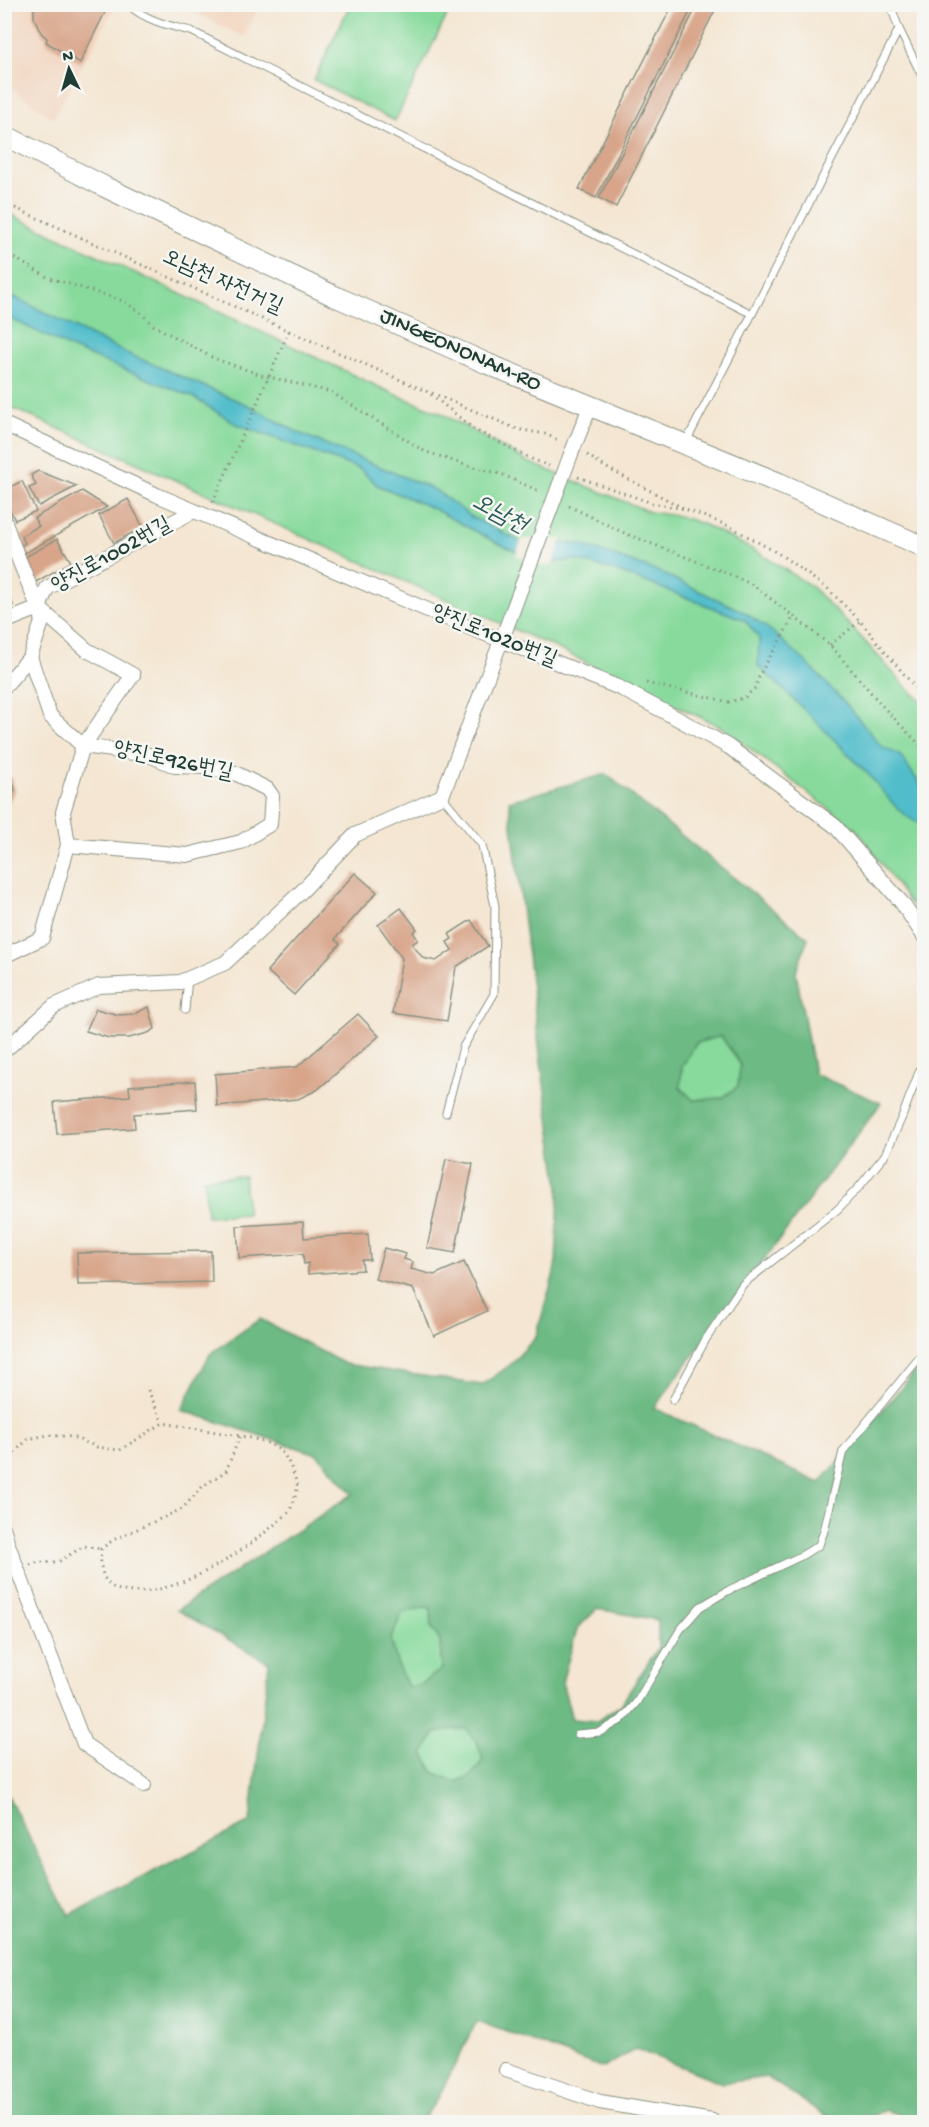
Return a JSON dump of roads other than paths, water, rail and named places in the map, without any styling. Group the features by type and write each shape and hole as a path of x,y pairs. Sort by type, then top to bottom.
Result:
{"main road":[{"name":"JINGEONONAM-RO","path":"5,135 105,187 332,295 488,364 685,444 924,547"},
{"path":"876,526 924,562"}],"street":[{"path":"4,1051 54,1006 99,986 180,982 225,963 303,890 355,835 442,796 590,407"},
{"name":"양진로1020번길","path":"4,424 200,513 503,635 620,688 729,747 835,826 902,903 924,936"},
{"name":"양진로1002번길","path":"4,622 39,608 47,588 200,513"},
{"name":"양진로1002번길","path":"4,519 39,608 87,650 133,675 83,746"},
{"path":"4,687 30,657 43,619 39,608"},
{"name":"양진로926번길","path":"30,657 50,716 83,746 149,755 175,766 206,767 236,773 267,789 272,796 270,824 241,842 187,855 68,845"},
{"name":"양진로926번길","path":"4,956 42,938 68,845 63,812 83,746"},
{"path":"4,1530 17,1570 84,1744 144,1785"},
{"path":"506,2070 600,2102 712,2122"}],"lane":[{"path":"128,4 135,11 170,27 191,31 752,314"},
{"path":"890,4 899,29 924,80"},
{"path":"685,444 899,29"},
{"path":"442,796 482,845 495,906 494,994 463,1047 447,1113"},
{"path":"185,1010 188,978"},
{"path":"673,1400 706,1339 742,1284 838,1209 885,1155 924,1059"},
{"path":"578,1734 600,1732 621,1720 636,1703 680,1630 700,1608 729,1590 819,1545 843,1451 924,1352"}],"water":[{"name":"오남천","path":"4,292 124,352 250,406 299,433 435,490 472,517 521,542 580,544 657,571 744,612 769,629 806,662 846,704 882,747 900,755 924,790 924,825 899,810 867,773 758,666 759,638 745,620 619,572 576,560 543,563 495,542 432,508 377,485 360,469 236,424 193,397 75,350 5,316"}]}
